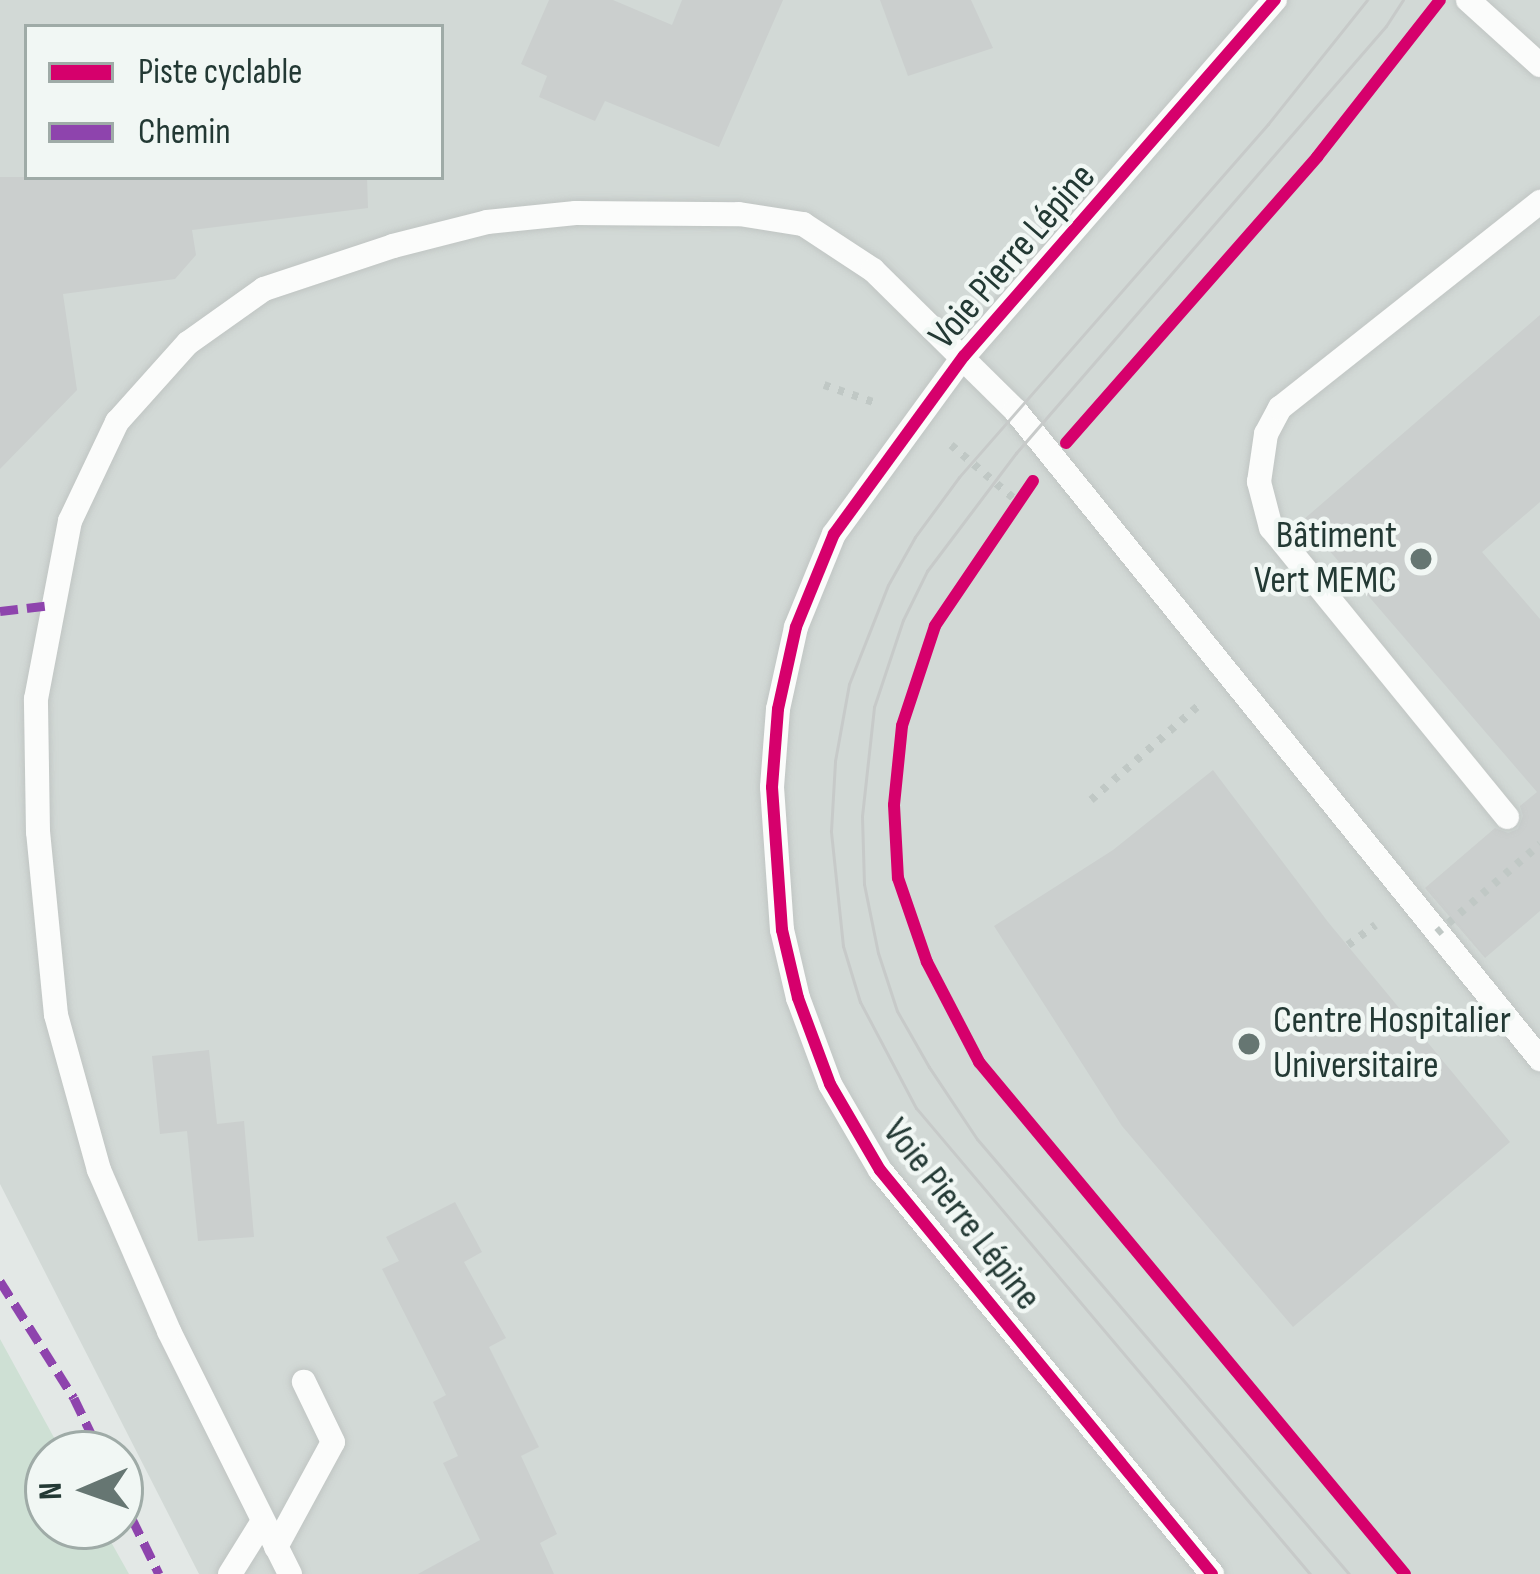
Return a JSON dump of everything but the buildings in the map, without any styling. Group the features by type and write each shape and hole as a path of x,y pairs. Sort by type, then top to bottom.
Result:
{"lane":[{"name":"Voie Pierre Lépine","path":"1212,1574 880,1170 830,1084 798,998 782,930 772,787 778,709 796,627 834,534 964,356 1275,0"},
{"path":"1468,0 1540,65"},
{"path":"1508,817 1271,528 1259,482 1266,434 1280,408 1540,202"},
{"path":"280,1563 169,1331 99,1170 56,1015 38,832 35,699 70,521 117,422 188,343 264,289 468,226 577,213 740,214 803,224 873,270 964,356 1232,676 1540,1059"},
{"path":"280,1563 333,1442 304,1382"},
{"path":"230,1574 263,1521"}],"path":[{"path":"1091,800 1232,676"},
{"path":"1436,933 1540,844"},
{"path":"1348,945 1387,917"}],"shaded area":[{"path":"0,0 1540,0 1540,1574 199,1574 144,1466 144,1430 126,1430 0,1184"}],"green space":[{"path":"0,1339 50,1430 24,1430 24,1550 116,1550 129,1574 0,1574"}],"tram line":[{"path":"1310,1574 916,1108 860,1002 843,946 831,831 835,761 849,684 888,585 915,537 959,477 1268,124 1367,0"},
{"path":"1349,1574 977,1139 929,1067 897,1011 878,953 864,884 862,816 874,707 903,620 927,571 1016,453 1386,26 1403,0"}],"marked path":[{"path":"0,611 52,605"},
{"path":"0,1281 89,1430"},
{"path":"144,1543 159,1574"}],"cycle path":[{"path":"1212,1574 880,1170 830,1084 798,998 782,930 772,787 778,709 796,627 834,534 964,356 1275,0"},
{"path":"1066,443 1317,157 1440,0"},
{"path":"1033,481 935,626 902,726 894,805 898,878 927,962 979,1062 1405,1574"}],"place":[{"name":"Bâtiment Vert MEMC","path":"1421,559"},
{"name":"Centre Hospitalier Universitaire","path":"1249,1044"}]}
